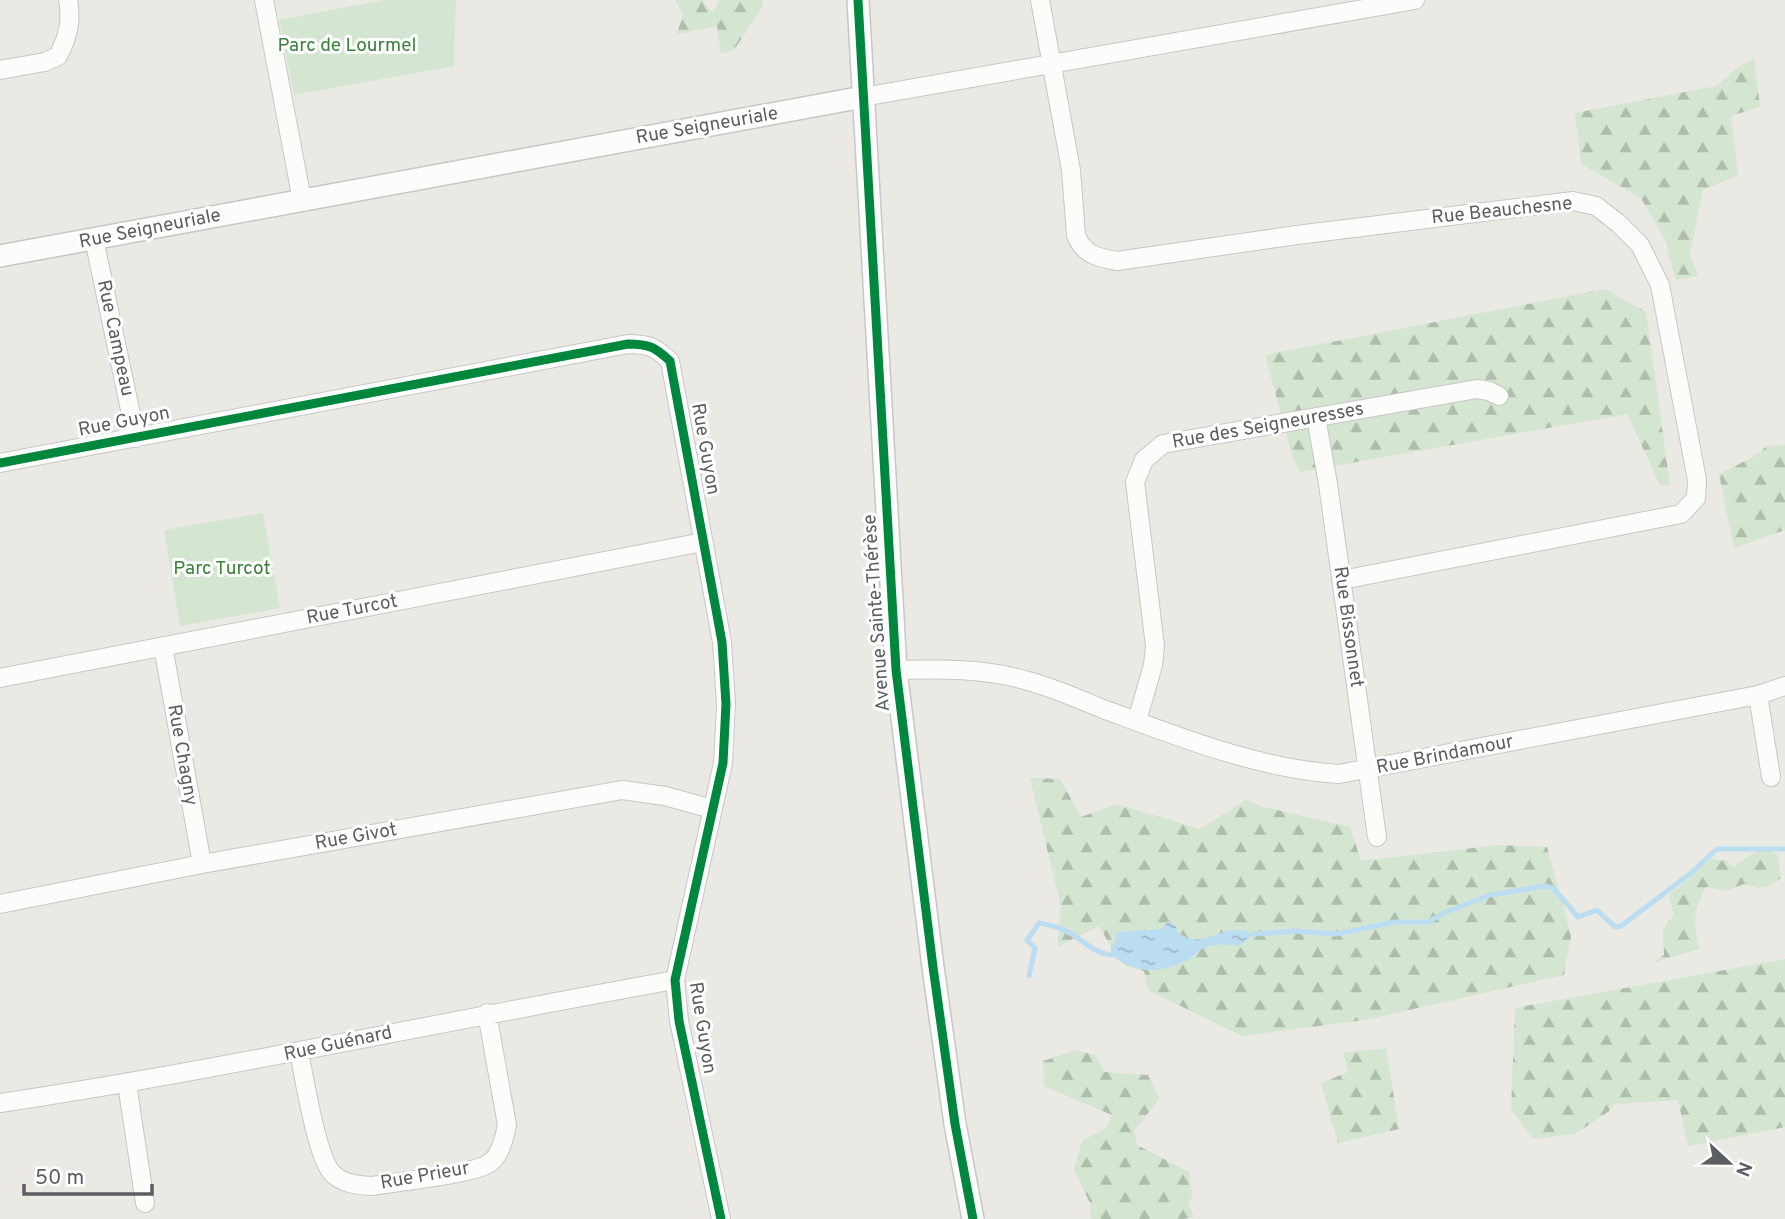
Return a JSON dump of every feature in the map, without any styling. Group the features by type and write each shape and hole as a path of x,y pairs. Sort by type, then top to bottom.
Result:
{"street":[{"path":"0,70 45,62 58,56 71,14 68,0"},
{"path":"264,0 302,200"},
{"name":"Avenue Sainte-Thérèse","path":"858,0 896,670 934,980 955,1124 974,1219"},
{"path":"1040,0 1052,64"},
{"name":"Rue Seigneuriale","path":"0,256 863,97 1415,0"},
{"name":"Rue Beauchesne","path":"1052,64 1071,170 1076,235 1079,245 1100,259 1117,261 1297,235 1573,201 1596,206 1640,245 1660,285 1697,480 1696,498 1681,514 1342,580"},
{"name":"Rue Campeau","path":"94,239 136,438"},
{"name":"Rue Guyon","path":"0,463 628,344 646,344 670,361 722,642 726,704 723,763 675,980 679,1021 721,1219"},
{"name":"Rue des Seigneuresses","path":"1137,721 1153,666 1155,646 1135,482 1144,460 1163,444 1477,389 1499,396"},
{"name":"Rue Bissonnet","path":"1315,417 1328,484 1377,837"},
{"name":"Rue Turcot","path":"0,678 703,542"},
{"name":"Rue Chagny","path":"163,646 202,864"},
{"name":"Rue Brindamour","path":"896,670 963,669 1030,681 1137,721 1283,768 1339,775 1758,695 1785,686"},
{"path":"1758,695 1770,777"},
{"name":"Rue Givot","path":"0,904 202,864 622,790 665,796 712,808"},
{"name":"Rue Guénard","path":"0,1103 127,1084 299,1053 487,1013 675,980"},
{"name":"Rue Prieur","path":"299,1053 323,1158 333,1174 358,1185 372,1186 472,1169 488,1164 496,1154 503,1143 507,1125 487,1013"},
{"path":"127,1084 145,1203"}],"green space":[{"name":"Parc de Lourmel","path":"383,0 456,0 454,66 294,95 279,20"},
{"path":"675,0 702,0 713,13 720,0 761,0 763,6 734,50 721,54 717,26 677,34 683,15"},
{"path":"1754,58 1760,107 1731,116 1738,175 1703,190 1690,254 1698,276 1676,280 1665,240 1641,198 1581,164 1575,113 1716,86"},
{"path":"1605,289 1646,312 1670,485 1660,485 1627,414 1300,472 1293,459 1265,355"},
{"path":"1785,445 1785,530 1734,548 1719,474 1753,457 1767,446"},
{"name":"Parc Turcot","path":"263,513 280,608 180,626 164,530"},
{"path":"1030,778 1060,779 1081,817 1117,804 1200,829 1246,800 1264,807 1350,827 1361,861 1499,845 1547,847 1571,936 1564,975 1365,1020 1242,1036 1148,990 1144,971 1128,967 1111,955 1111,947 1099,926 1057,947 1061,907"},
{"path":"1761,848 1777,854 1781,878 1770,886 1758,888 1744,884 1725,891 1706,887 1695,917 1699,949 1652,963 1664,955 1663,929 1674,915 1669,895 1711,859 1727,861 1733,867"},
{"path":"1785,959 1785,1127 1688,1146 1678,1100 1615,1104 1608,1112 1575,1134 1533,1139 1511,1110 1515,1008"},
{"path":"1386,1048 1399,1129 1338,1143 1321,1083 1348,1072 1343,1053"},
{"path":"1076,1050 1095,1055 1105,1072 1148,1075 1159,1099 1134,1131 1137,1145 1189,1172 1192,1195 1189,1205 1194,1217 1091,1219 1090,1203 1074,1170 1082,1141 1106,1128 1112,1115 1044,1086 1043,1061"}],"water":[{"path":"1168,921 1176,926 1177,932 1194,939 1238,930 1254,934 1239,946 1206,947 1188,960 1158,970 1139,969 1111,955 1117,932 1162,929"}],"waterway":[{"path":"1254,934 1294,931 1336,934 1395,922 1428,922 1490,895 1546,886 1553,888 1578,917 1597,910 1615,927 1621,926 1691,873 1717,849 1785,849"},
{"path":"1029,976 1035,948 1027,940 1039,923 1064,930 1095,950 1111,955"}],"cycle path":[{"path":"858,0 896,670 955,1124 973,1219"},
{"path":"0,463 628,344 651,347 670,361 722,642 726,704 723,763 675,980 679,1021 721,1219"}]}
